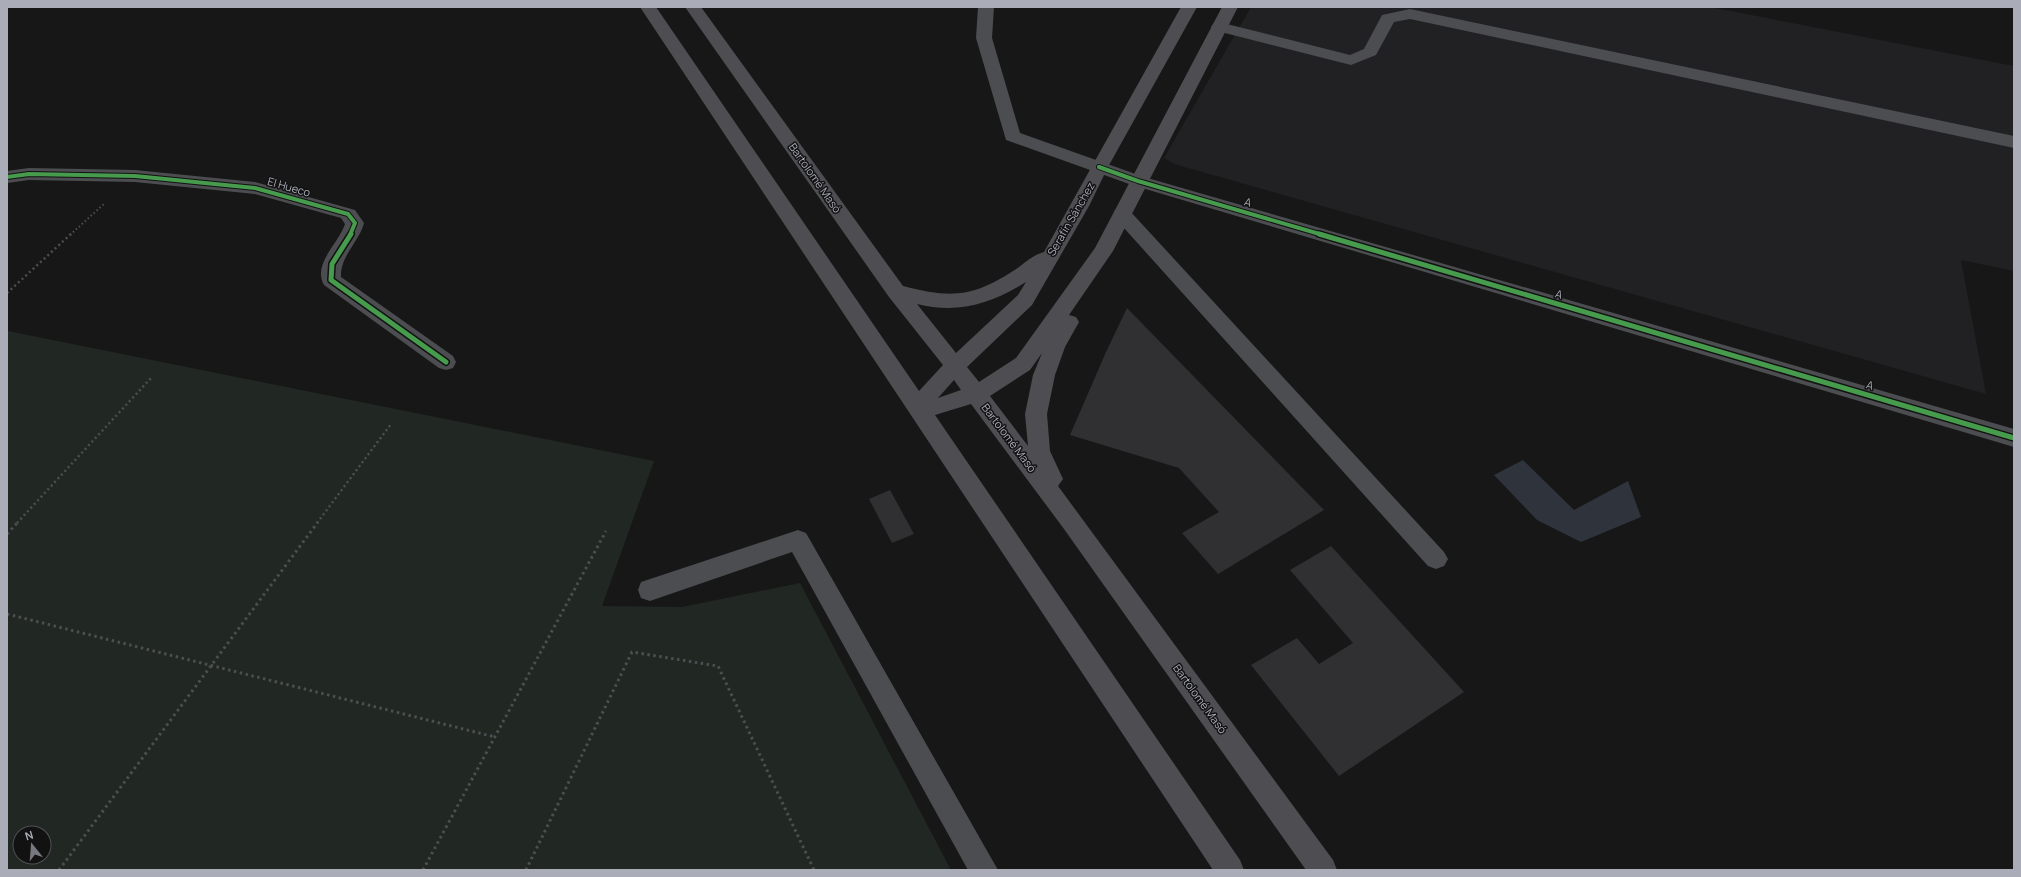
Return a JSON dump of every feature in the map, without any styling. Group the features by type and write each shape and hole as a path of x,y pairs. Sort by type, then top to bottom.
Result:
{"main road":[{"path":"648,7 776,199 920,408 1230,870"},
{"name":"Bartolomé Masó","path":"693,7 896,292 955,366 1072,522 1323,870"},
{"name":"Serafín Sánchez","path":"920,408 955,366 1025,300 1080,206 1099,167 1189,7"},
{"path":"1072,522 1039,451 1036,414 1044,375 1055,346 1078,307 1103,251 1138,181 1230,7"},
{"path":"920,408 976,394 1022,364 1103,251"},
{"path":"896,292 940,302 965,300 1003,288 1052,252"}],"street":[{"name":"A","path":"986,7 984,38 1012,136 1138,181 2014,438"},
{"path":"1219,27 1351,60 1370,52 1388,18 1410,14 2014,142"},
{"name":"El Hueco","path":"7,177 29,174 135,176 255,188 348,214 355,223 353,231 332,262 329,271 331,280 446,362"},
{"path":"1122,214 1436,558"},
{"path":"650,590 798,540 984,870"}],"path":[{"path":"7,293 135,176"},
{"path":"7,534 151,378"},
{"path":"59,870 391,424"},
{"path":"423,870 606,531"},
{"path":"7,614 212,664 495,737"},
{"path":"526,870 632,652 718,666 814,870"}],"shaded area":[{"path":"1251,7 1710,7 2014,66 2014,271 1961,260 1986,394 1174,164 1164,158"},
{"path":"8,331 654,461 602,606 682,607 800,583 951,870 7,870"},
{"path":"1523,460 1574,510 1628,481 1641,517 1581,542 1537,520 1494,475"}],"building":[{"path":"1127,308 1324,510 1218,574 1182,533 1219,512 1179,468 1070,435"},
{"path":"890,490 914,534 892,543 869,499"},
{"path":"1331,546 1464,692 1339,776 1251,665 1297,638 1319,664 1353,643 1290,570"}],"cycle path":[{"path":"1099,167 1138,181 2014,438"},
{"path":"7,177 29,174 135,176 255,188 348,214 355,223 353,231 332,264 331,280 446,362"}]}
